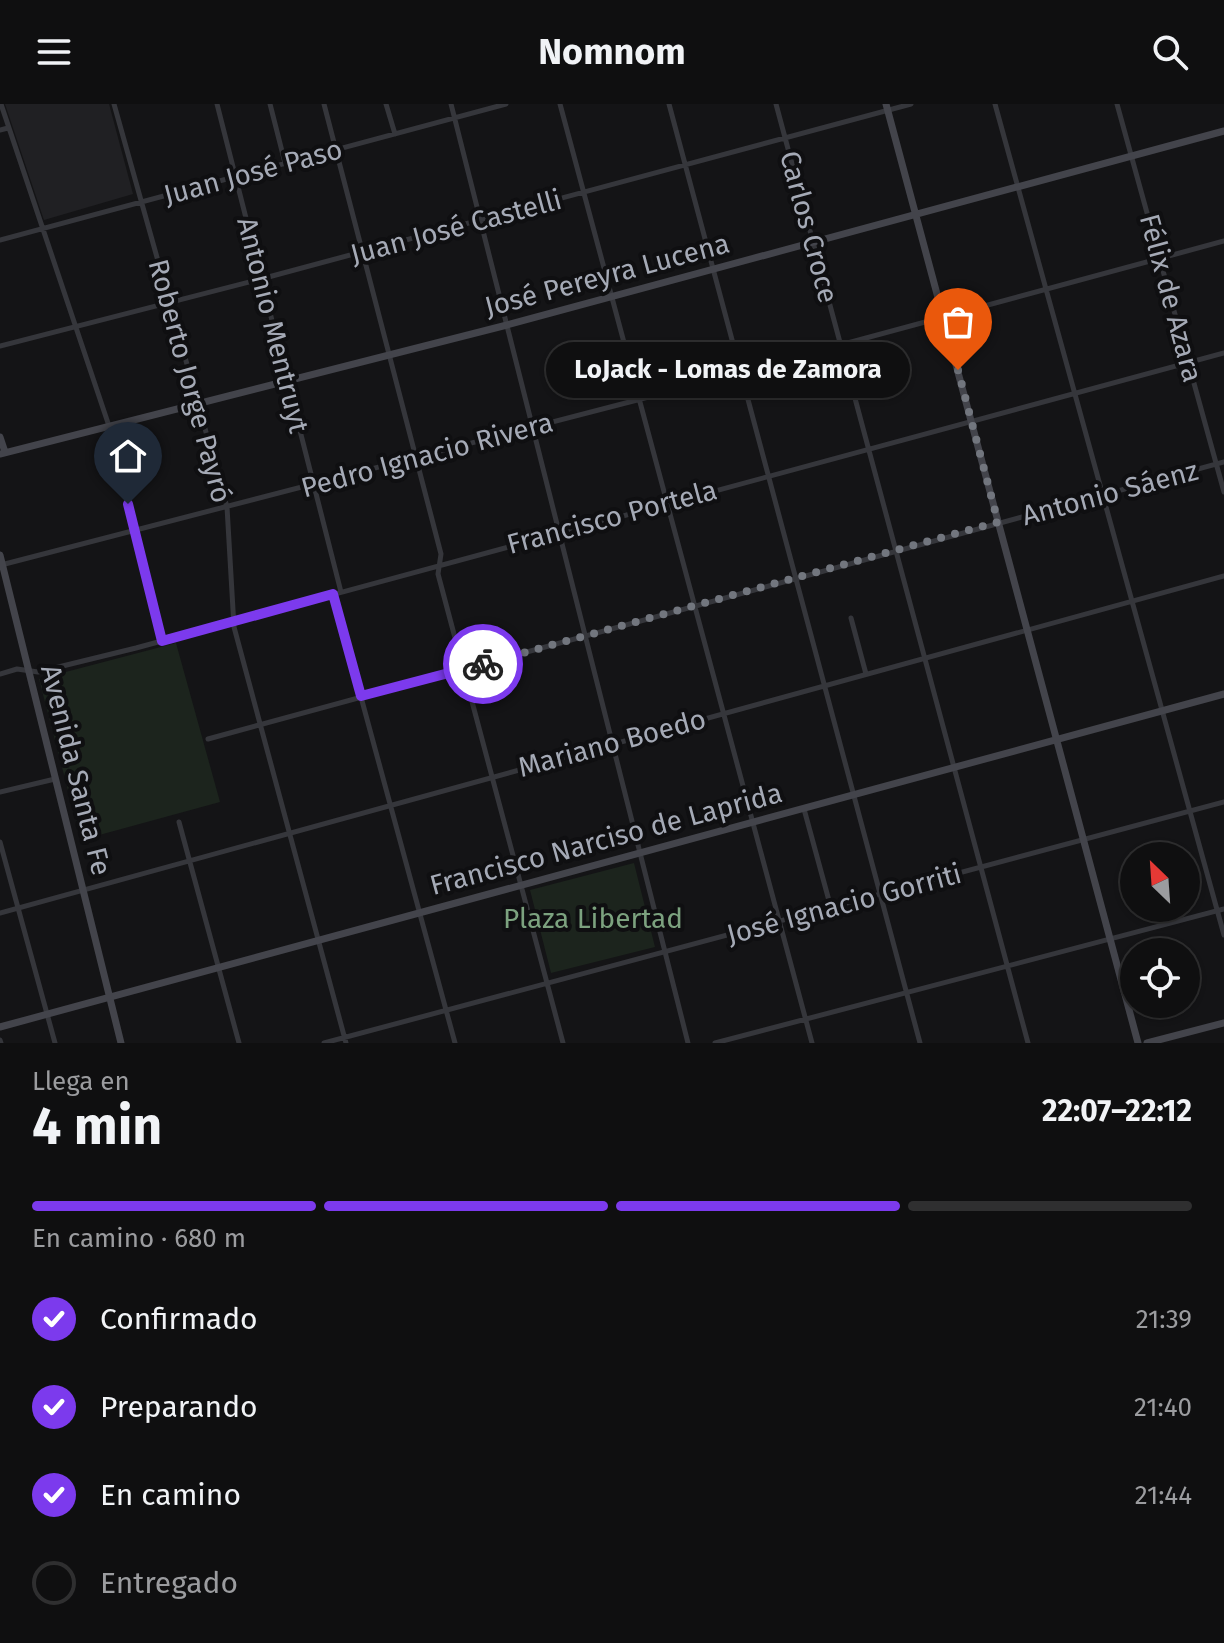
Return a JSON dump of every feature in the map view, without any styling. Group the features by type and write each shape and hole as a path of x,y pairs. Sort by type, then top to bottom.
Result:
{"street":[{"path":"1,104 109,427 162,641"},
{"name":"Roberto Jorge Payró","path":"114,104 168,302 201,405 227,507 233,622 345,1040"},
{"name":"Antonio Mentruyt","path":"217,104 341,592"},
{"path":"270,104 285,163"},
{"path":"324,104 441,554 438,574 563,1043"},
{"path":"386,104 395,134"},
{"path":"451,104 688,1043"},
{"name":"Juan José Paso","path":"0,240 506,104"},
{"path":"560,104 812,1043"},
{"path":"669,104 920,1043"},
{"name":"Carlos Croce","path":"776,104 1028,1043"},
{"name":"Juan José Castelli","path":"0,346 685,165 887,107 911,104"},
{"path":"995,104 1190,811 1221,910 1224,935"},
{"name":"Félix de Azara","path":"1117,104 1224,492"},
{"path":"887,107 1138,1043"},
{"path":"0,130 8,128"},
{"name":"José Pereyra Lucena","path":"3,453 507,325 1224,131"},
{"name":"Pedro Ignacio Rivera","path":"1,565 533,428 1224,241"},
{"name":"Francisco Portela","path":"0,674 17,669 29,672 162,641 1224,353"},
{"path":"0,437 3,453"},
{"name":"Antonio Sáenz","path":"208,739 1224,462"},
{"name":"Avenida Santa Fe","path":"0,555 121,1043"},
{"name":"Mariano Boedo","path":"0,913 1224,576"},
{"path":"333,594 455,1043"},
{"path":"851,618 866,674"},
{"name":"Francisco Narciso de Laprida","path":"0,1027 1224,694"},
{"path":"0,792 55,779"},
{"name":"José Ignacio Gorriti","path":"324,1043 345,1040 1224,802"},
{"path":"804,809 831,908"},
{"path":"179,822 239,1043"},
{"path":"0,842 55,1043"},
{"path":"715,1043 1221,910"},
{"path":"1147,1043 1224,1023"}],"shaded area":[{"path":"5,104 109,104 133,194 44,220"}],"green space":[{"path":"176,643 220,802 81,840 39,679"},
{"name":"Plaza Libertad","path":"634,863 655,947 551,973 530,890"}],"way so far":[{"path":"483,664 998,522 958,370"}],"place":[{"name":"LoJack - Lomas de Zamora","path":"958,370"}],"route":[{"path":"128,504 162,641 333,594 361,696 483,664"}]}
